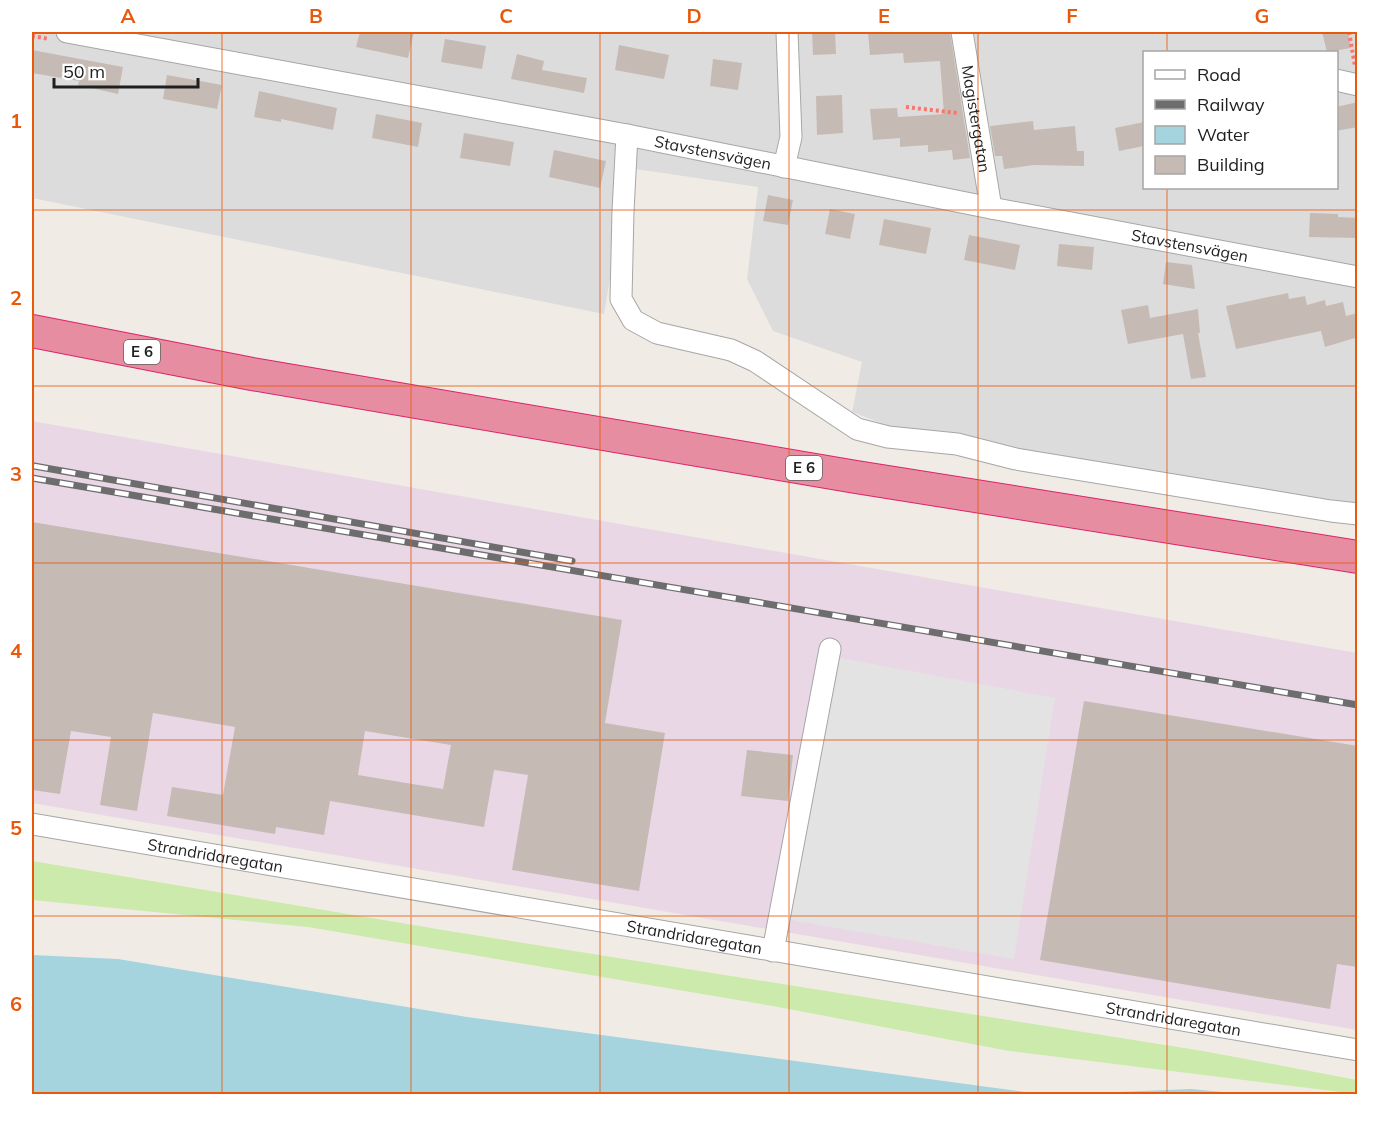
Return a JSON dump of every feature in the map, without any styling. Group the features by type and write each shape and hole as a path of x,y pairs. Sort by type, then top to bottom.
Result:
{"highway":[{"name":"E 6","path":"32,331 252,374 856,477 1358,557"},
{"name":"E 6","path":"32,348 252,374"}],"street":[{"name":"Stavstensvägen","path":"67,32 627,135 991,208 1358,277"},
{"path":"783,167 791,137 787,32"},
{"name":"Magistergatan","path":"962,32 991,208"},
{"path":"627,135 621,299 633,320 657,333 731,351 755,361 857,429 888,437 957,444 1016,459 1331,512 1358,514"},
{"path":"773,951 830,649"},
{"name":"Strandridaregatan","path":"32,824 1358,1050"}],"path":[{"path":"1349,32 1353,45 1350,83"},
{"path":"906,106 976,115"}],"shaded area":[{"path":"32,32 1357,32 1357,503 1209,482 896,429 852,412 862,362 773,331 747,279 758,187 615,166 614,254 604,314 32,198"},
{"path":"32,421 1357,653 1357,1030 32,803"},
{"path":"835,657 1055,698 1014,959 786,919"}],"green space":[{"path":"32,861 449,931 1203,1051 1357,1080 1357,1094 1009,1051 773,1006 308,927 32,900"}],"water":[{"path":"32,955 118,959 467,1017 1041,1094 32,1094"},
{"path":"1191,1089 1243,1094 1070,1094"}],"building":[{"path":"360,32 414,32 408,58 356,47"},
{"path":"812,32 835,32 836,54 813,55"},
{"path":"868,32 950,32 970,158 953,160 952,150 928,152 928,145 900,147 900,138 873,140 870,109 897,108 898,117 944,114 940,61 904,63 903,53 870,55"},
{"path":"1322,32 1348,32 1351,48 1327,51"},
{"path":"445,39 486,46 482,69 441,62"},
{"path":"619,45 669,55 664,79 615,70"},
{"path":"32,50 123,67 118,94 78,85 79,81 32,73"},
{"path":"517,54 544,61 542,70 587,78 584,93 511,79"},
{"path":"713,59 742,63 738,90 710,86"},
{"path":"167,75 222,85 217,109 163,99"},
{"path":"259,91 337,108 333,130 281,119 281,122 254,117"},
{"path":"842,95 843,133 817,135 816,96"},
{"path":"1358,102 1358,127 1338,131 1338,107"},
{"path":"376,114 422,123 418,147 372,138"},
{"path":"1033,121 1034,130 1075,126 1077,151 1084,151 1084,166 1034,165 1004,169 1002,156 995,156 990,126"},
{"path":"1143,122 1143,146 1119,151 1115,128"},
{"path":"464,133 514,142 510,166 460,158"},
{"path":"554,150 606,161 600,188 549,177"},
{"path":"768,195 793,200 788,225 763,221"},
{"path":"830,209 855,214 850,239 825,234"},
{"path":"1310,213 1338,214 1338,217 1358,218 1358,238 1309,237"},
{"path":"884,219 931,228 926,254 879,245"},
{"path":"969,235 1020,245 1015,270 964,260"},
{"path":"1059,244 1094,247 1092,270 1057,266"},
{"path":"1166,262 1192,265 1195,289 1163,284"},
{"path":"1288,293 1289,299 1305,296 1307,305 1325,300 1326,306 1343,302 1346,316 1358,313 1358,337 1325,347 1321,331 1236,349 1226,306"},
{"path":"1148,305 1150,318 1198,309 1200,333 1198,333 1206,377 1191,379 1183,334 1128,344 1121,310"},
{"path":"32,522 622,620 605,723 665,733 639,891 512,870 528,775 494,770 484,827 330,801 324,835 276,827 275,834 167,816 172,787 223,795 235,727 153,713 137,811 100,805 111,737 71,731 60,794 32,790","holes":["365,731 451,745 443,789 358,775"]},
{"path":"1084,701 1358,746 1358,967 1337,964 1330,1009 1040,960"},
{"path":"747,750 793,755 788,801 741,796"}],"railway":[{"path":"34,466 572,561"},
{"path":"32,478 1358,705"}]}
